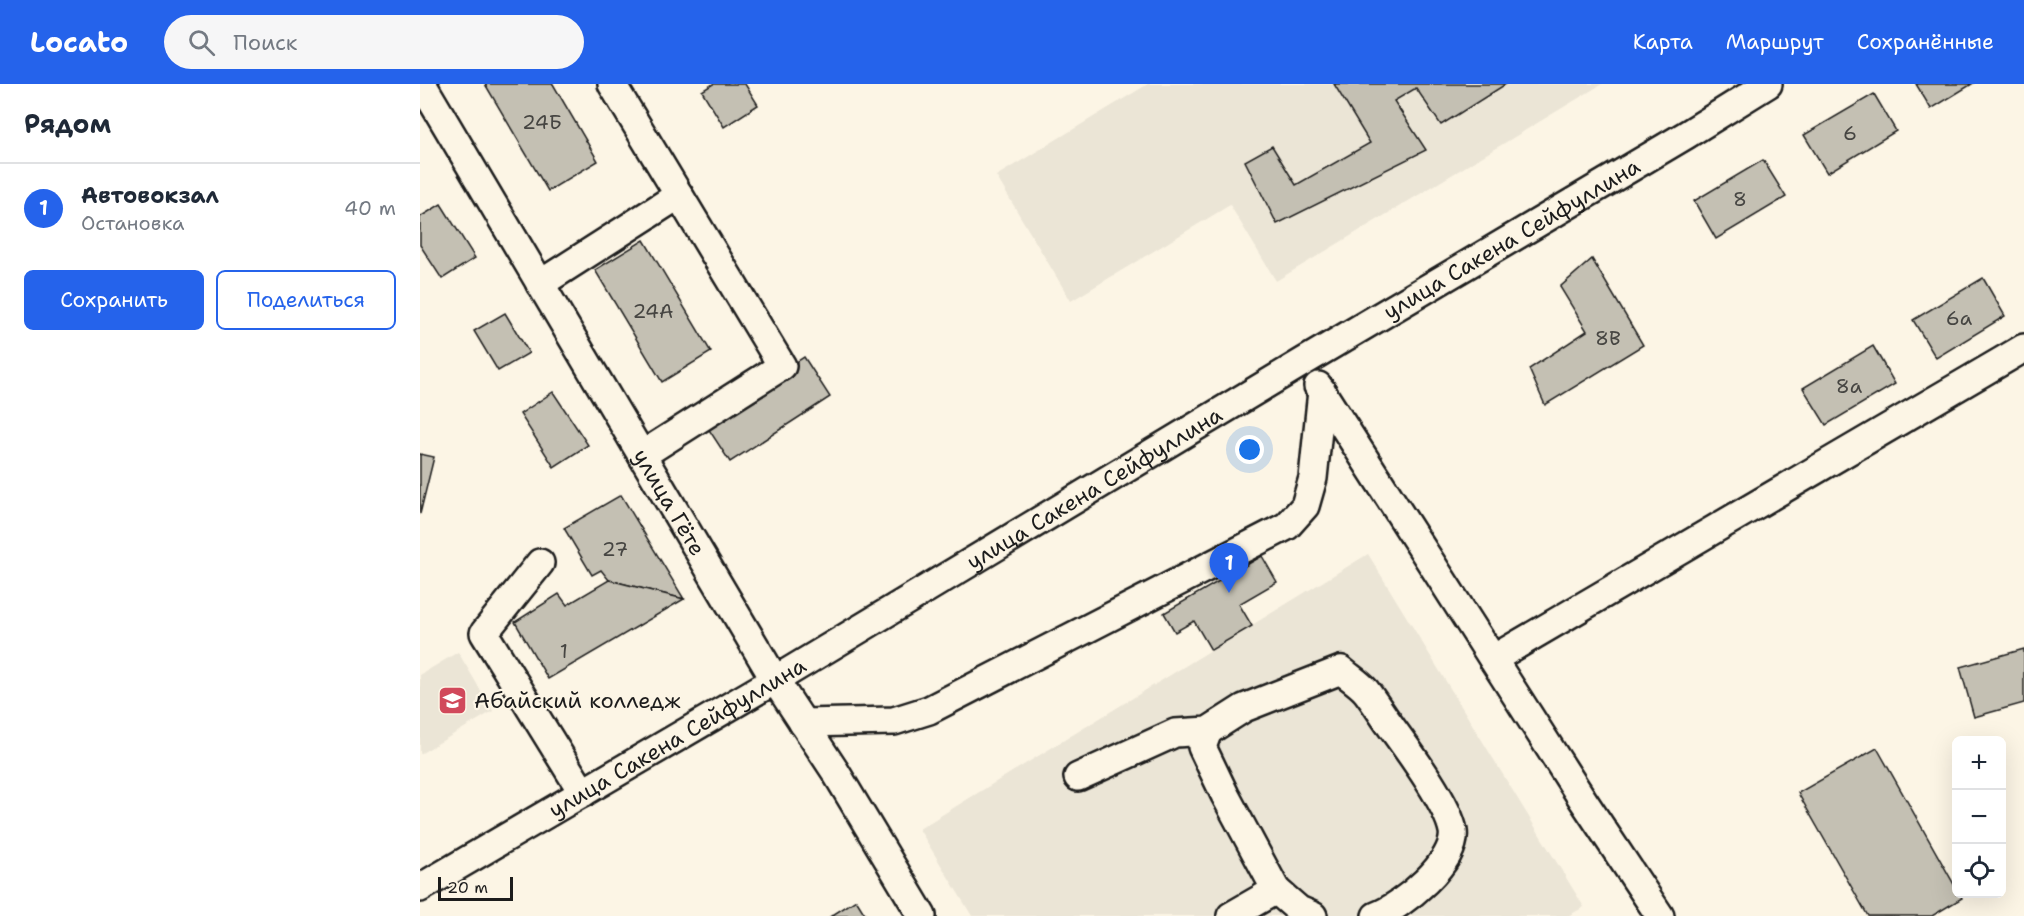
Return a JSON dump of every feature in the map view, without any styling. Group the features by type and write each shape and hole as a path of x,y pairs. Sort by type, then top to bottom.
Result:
{"street":[{"path":"612,84 782,366 642,455"},
{"name":"улица Сакена Сейфуллина","path":"420,888 775,681 1768,84"},
{"name":"улица Гёте","path":"430,87 540,284 775,681 835,771 922,916"},
{"path":"540,284 679,195"},
{"path":"1493,659 2024,348"},
{"path":"1303,362 1583,800 1660,916"},
{"path":"803,723 894,721 929,710 1287,526 1305,506 1313,478 1322,391"},
{"path":"540,563 484,633 583,793"},
{"path":"1078,777 1175,733 1208,731 1244,708 1341,670 1365,691 1407,750 1442,803 1454,833 1447,856 1427,882 1385,913 1376,916"},
{"path":"1208,731 1202,747 1276,890 1299,910 1313,916"},
{"path":"1231,916 1276,890"}],"shaded area":[{"path":"1148,84 1602,84 1276,281 1230,205 1071,301 996,176"},
{"path":"1368,554 1584,907 1568,916 972,916 919,829"},
{"name":"Абайский колледж","path":"458,652 493,711 420,754 420,675"}],"building":[{"path":"485,84 553,84 598,161 548,191"},
{"path":"713,84 745,84 758,105 724,127 702,91"},
{"path":"1334,84 1506,84 1441,125 1416,88 1394,101 1426,150 1277,224 1245,161 1272,146 1296,185 1370,143"},
{"path":"1916,84 1972,84 1931,109"},
{"path":"1874,94 1896,131 1827,173 1804,135"},
{"path":"1763,160 1786,197 1716,239 1694,201"},
{"path":"441,204 475,258 442,279 420,245 420,217"},
{"path":"644,240 711,352 662,382 595,270"},
{"path":"1592,259 1643,345 1545,405 1529,369 1587,331 1560,287"},
{"path":"1983,278 2005,316 1936,358 1913,320"},
{"path":"505,313 529,353 498,371 474,331"},
{"path":"1873,346 1895,384 1826,425 1803,388"},
{"path":"804,357 830,397 730,462 704,422"},
{"path":"553,392 588,445 554,467 520,414"},
{"path":"420,454 434,457 420,514"},
{"path":"621,495 684,599 609,580 601,570 592,575 564,528"},
{"path":"1262,556 1277,582 1239,604 1252,626 1211,650 1194,621 1175,632 1164,613"},
{"path":"609,580 684,599 548,679 515,622 559,594 567,605"},
{"path":"2024,649 2024,703 1974,717 1960,667"},
{"path":"1877,748 1952,881 1952,898 1962,898 1932,916 1868,916 1798,793"},
{"path":"856,900 866,916 831,916"}],"place":[{"name":"Автовокзал","path":"1229,593"},
{"name":"Абайский колледж","path":"453,700"}]}
